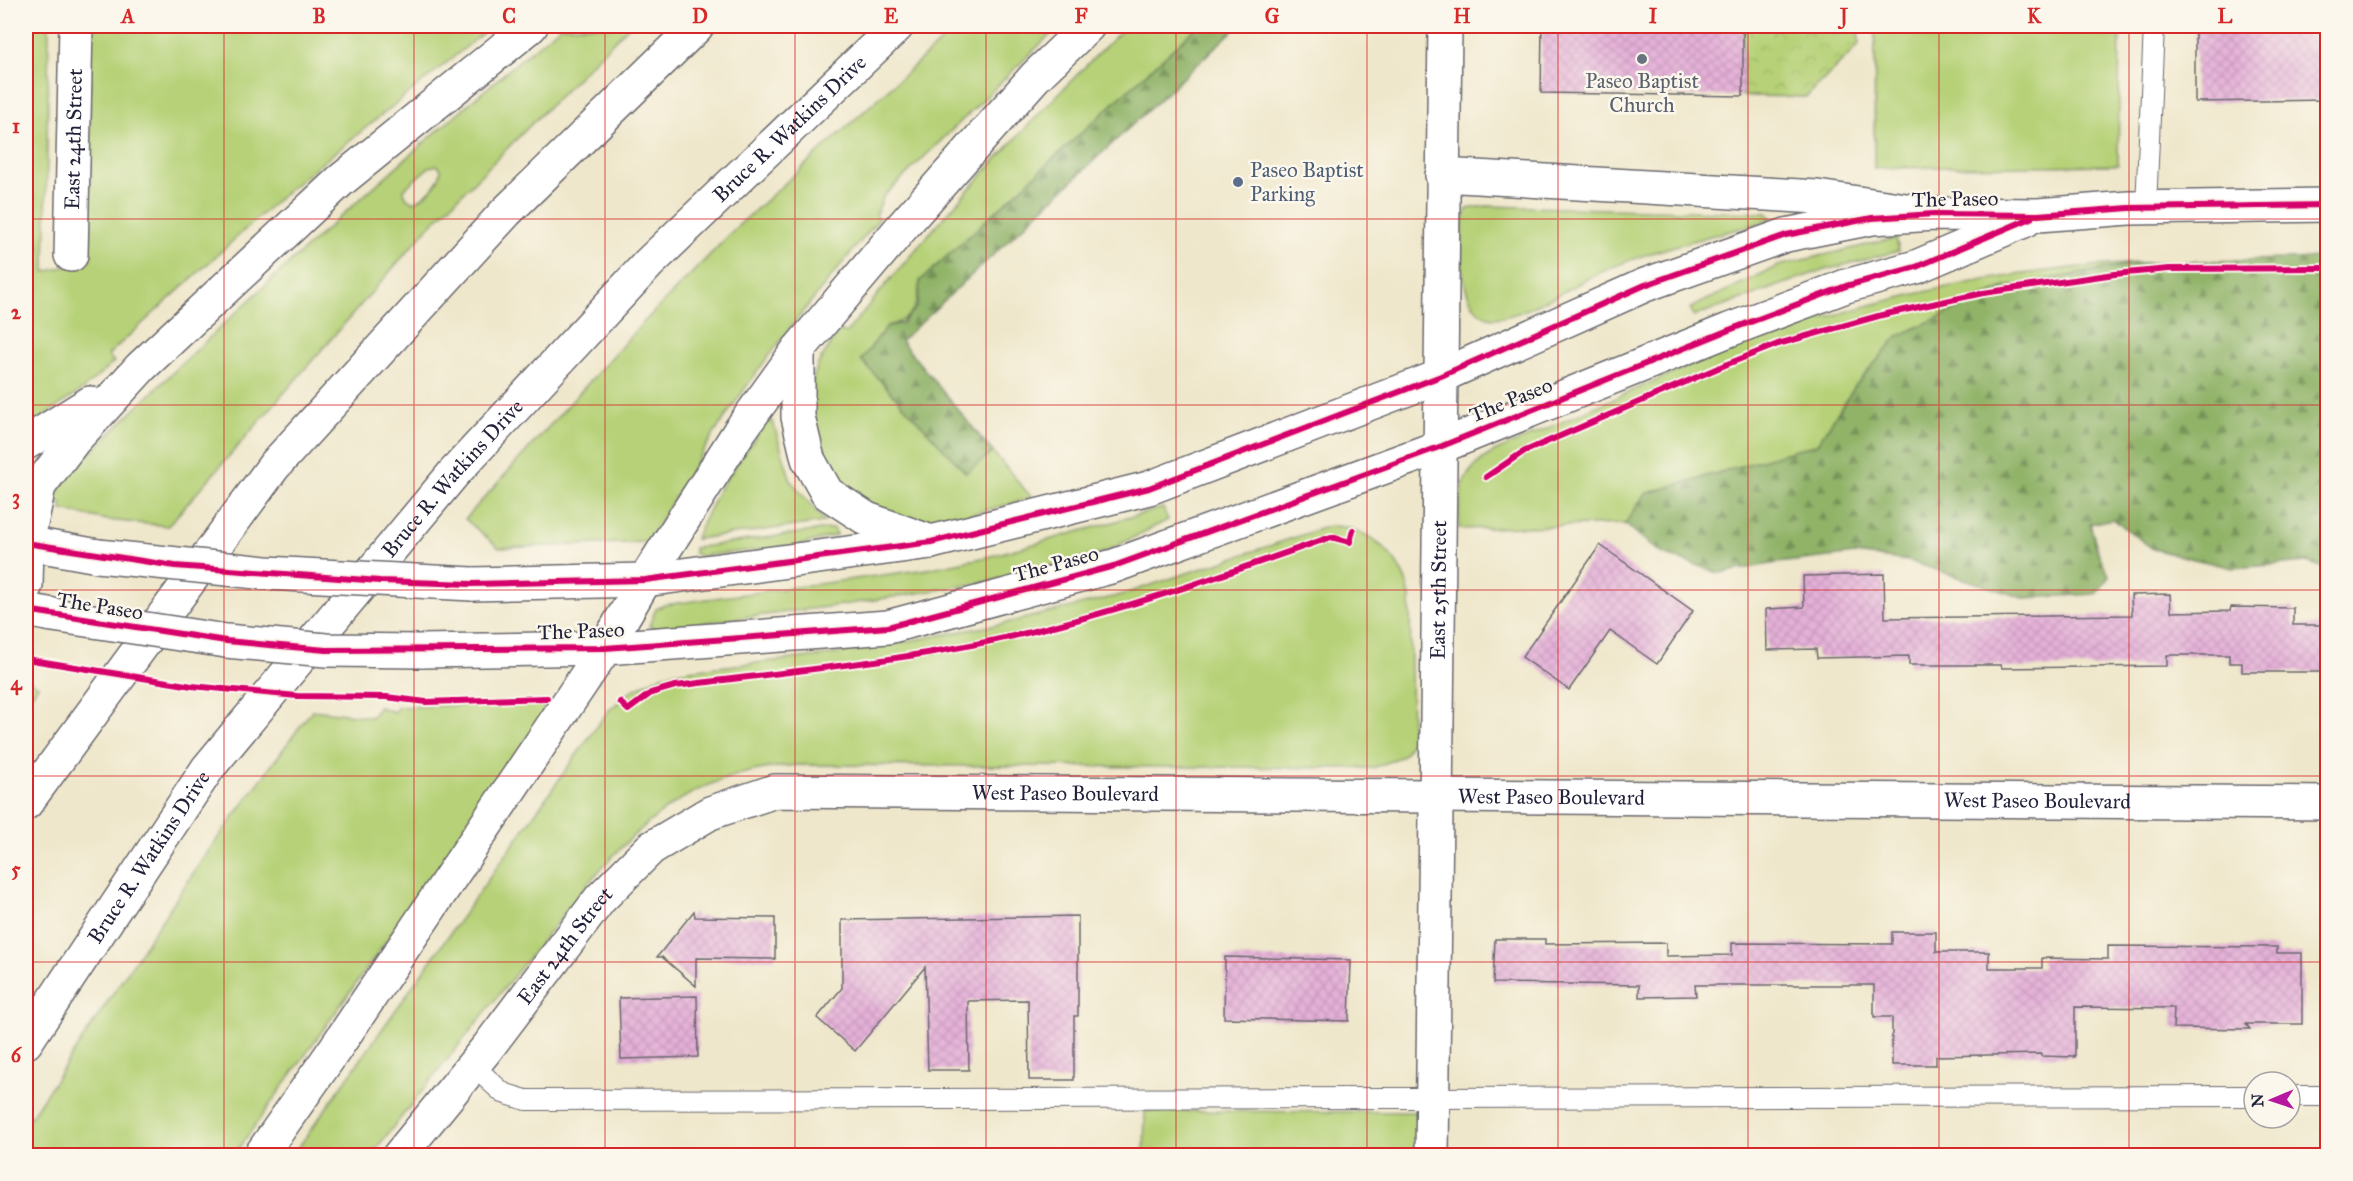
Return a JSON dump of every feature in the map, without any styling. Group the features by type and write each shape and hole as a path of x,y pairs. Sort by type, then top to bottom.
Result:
{"main road":[{"name":"East 24th Street","path":"71,255 76,26"},
{"path":"26,585 26,543 39,486 74,440 141,367 340,181 531,26"},
{"path":"26,803 274,466 506,212 697,26"},
{"name":"Bruce R. Watkins Drive","path":"26,1042 208,768 454,473 649,263 897,26"},
{"path":"260,1155 335,1049 605,648 645,580 739,432 798,350 902,227 1035,77 1088,26"},
{"name":"East 25th Street","path":"1432,1155 1442,446 1442,176 1445,26"},
{"path":"1442,176 1817,197 1934,214"},
{"name":"The Paseo","path":"26,543 98,556 266,573 472,584 645,580 931,542 1149,488 1441,376 1645,285 1786,235 1872,218 1934,214 2038,215 2146,207 2328,205"},
{"name":"The Paseo","path":"39,612 226,641 326,650 605,648 888,627 1114,566 1442,446 1729,330 1846,286 1916,267 2038,215"},
{"path":"798,350 798,417 808,459 827,493 867,519 931,542"},
{"path":"26,443 58,425 141,367"},
{"name":"East 24th Street","path":"399,1155 472,1065 600,898 651,848 710,813 775,791"},
{"name":"West Paseo Boulevard","path":"775,791 2328,803"}],"lane":[{"path":"2146,207 2154,26"},
{"path":"472,1065 503,1093 526,1100 2242,1096"},
{"path":"2302,1096 2328,1096"}],"green space":[{"path":"26,26 49,26 45,272 90,260 90,26 492,26 286,192 108,355 114,362 82,390 26,428"},
{"path":"561,26 629,26 427,229 168,526 107,520 62,510 62,504 55,503 61,487 74,469 192,354 374,187","holes":["437,165 441,169 436,184 423,197 414,202 406,197 404,189 429,167"]},
{"path":"958,26 1059,26 883,197 876,215 879,219 778,344 740,396 647,542 499,548 465,519 640,326 739,225"},
{"path":"1126,26 1198,26 920,281 915,305 909,316 887,326 966,472 993,452 1032,498 961,517 915,520 898,518 848,491 833,476 811,425 813,379 818,364 839,330 846,333 982,175"},
{"path":"1198,26 1238,26 901,341 993,452 966,473 861,360 887,326 902,323 917,306 920,281"},
{"path":"1743,26 1858,26 1859,45 1806,97 1743,96"},
{"path":"1875,26 2120,26 2118,165 1874,168"},
{"path":"1486,206 1767,213 1772,219 1637,258 1607,269 1526,310 1498,318 1488,317 1478,311 1470,300 1462,269 1462,235 1467,209"},
{"path":"26,217 32,220 39,249 26,278"},
{"path":"1896,238 1899,251 1817,272 1694,316 1690,308 1778,266"},
{"path":"2327,258 2327,569 2307,562 2233,568 2194,559 2153,549 2113,519 2090,524 2099,555 2110,577 2096,594 2023,598 1909,561 1855,554 1777,563 1719,573 1661,553 1625,524 1645,494 1817,444 1856,385 1898,336 2002,288 2138,263"},
{"path":"2138,263 2002,288 1898,336 1856,385 1817,444 1645,494 1625,524 1459,529 1461,492 1464,483 1468,474 1484,458 1606,402 1717,355 1819,320 1924,292 2030,273"},
{"path":"768,419 773,422 791,481 825,522 695,539 718,491"},
{"path":"1163,508 1168,520 1103,553 987,582 849,604 656,629 649,626 656,609 664,605 927,569 987,557"},
{"path":"1329,526 1358,531 1371,538 1393,559 1402,571 1407,585 1410,599 1412,742 1403,756 1373,768 798,765 764,769 706,786 681,799 657,816 613,856 590,881 371,1155 293,1155 597,726 609,710 633,690 663,675 689,670 829,655 1002,624 1121,595"},
{"path":"834,528 836,535 797,546 699,556 694,553 694,548"},
{"path":"26,678 38,686 26,703"},
{"path":"545,704 541,720 530,739 234,1155 26,1156 26,1124 202,860 312,710 371,717 379,707 394,712 398,707"},
{"path":"1145,1111 1417,1112 1417,1155 1144,1156"}],"building":[{"name":"Paseo Baptist Church","path":"1542,26 1743,26 1743,96 1541,93"},
{"path":"2328,26 2328,100 2195,102 2195,28"},
{"path":"1600,545 1693,611 1657,664 1610,631 1569,690 1522,657"},
{"path":"1884,574 1885,618 2132,615 2131,595 2170,594 2171,612 2230,611 2231,607 2293,608 2293,625 2328,625 2328,672 2242,672 2242,663 2229,663 2229,655 2167,655 2167,666 2002,668 2001,665 1909,665 1909,656 1817,658 1816,649 1767,650 1766,609 1804,607 1803,576"},
{"path":"694,911 695,917 775,918 775,959 696,958 696,986 662,957 657,957"},
{"path":"1078,916 1078,1016 1074,1016 1074,1080 1029,1080 1028,1000 968,1001 969,1070 928,1070 925,967 855,1051 817,1018 842,988 842,920"},
{"path":"1892,932 1936,932 1936,952 1989,952 1989,968 2042,968 2042,958 2108,959 2108,946 2277,947 2277,953 2302,953 2302,1024 2246,1024 2250,1029 2173,1028 2174,1008 2075,1007 2075,1057 2041,1056 2041,1054 1936,1056 1936,1065 1892,1065 1892,1017 1874,1017 1874,985 1695,985 1696,996 1639,997 1639,985 1493,983 1495,939 1545,939 1545,944 1666,943 1666,956 1732,955 1732,943 1892,944"},
{"path":"1225,957 1351,960 1349,1021 1224,1018"},
{"path":"697,996 698,1057 621,1059 619,998"}],"cycle path":[{"path":"26,543 175,566 380,581 472,584 645,580 931,542 1149,488 1441,376 1645,285 1786,235 1872,218 1934,214 2038,215 2129,208 2328,205"},
{"path":"26,610 226,641 326,650 605,648 888,627 1114,566 1442,446 1729,330 1846,286 1916,267 2031,218"},
{"path":"1486,477 1523,452 1725,365 1778,344 1882,315 1983,293 2115,274 2169,269 2328,268"},
{"path":"620,702 628,710 651,693 675,686 893,658 1022,634 1139,602 1331,537 1350,542 1353,530"},
{"path":"26,659 192,686 297,696 386,697 426,702 547,698"}],"place":[{"name":"Paseo Baptist Church","path":"1642,59"},
{"name":"Paseo Baptist Parking","path":"1238,182"}]}
